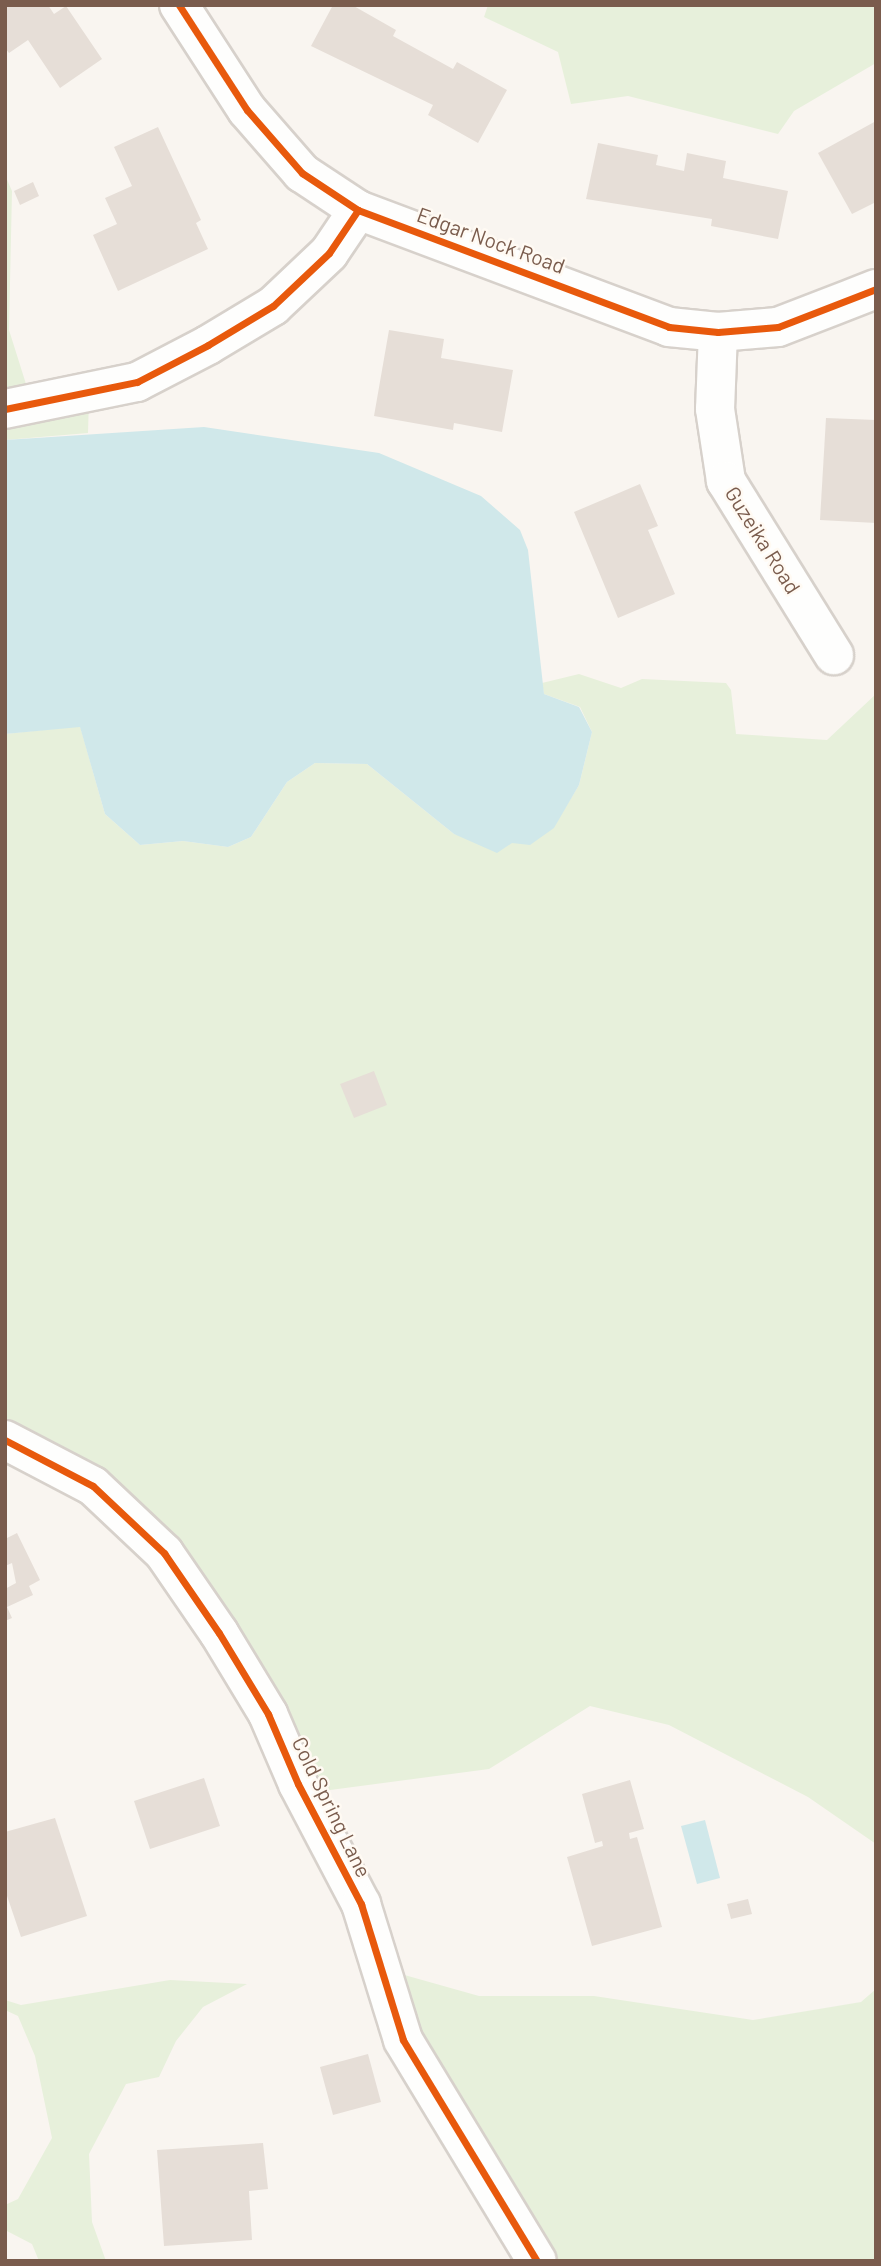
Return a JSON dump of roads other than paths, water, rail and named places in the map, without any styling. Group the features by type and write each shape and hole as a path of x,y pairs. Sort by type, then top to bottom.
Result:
{"street":[{"name":"Edgar Nock Road","path":"180,5 247,110 302,173 358,210 669,327 718,332 778,327 876,289"},
{"path":"5,409 137,382 208,345 273,306 329,253 358,210"},
{"name":"Guzeika Road","path":"718,332 715,409 726,481 834,655"},
{"name":"Cold Spring Lane","path":"5,1440 93,1486 164,1553 219,1633 268,1714 298,1784 361,1904 403,2040 537,2261"}],"water":[{"path":"204,427 379,453 481,496 520,530 528,550 544,694 579,707 592,732 579,785 554,828 530,845 512,843 497,853 454,834 367,764 315,763 287,782 251,837 228,847 183,841 140,845 105,814 80,727 5,734 5,440"},
{"path":"705,1820 720,1878 697,1884 681,1826"}]}
